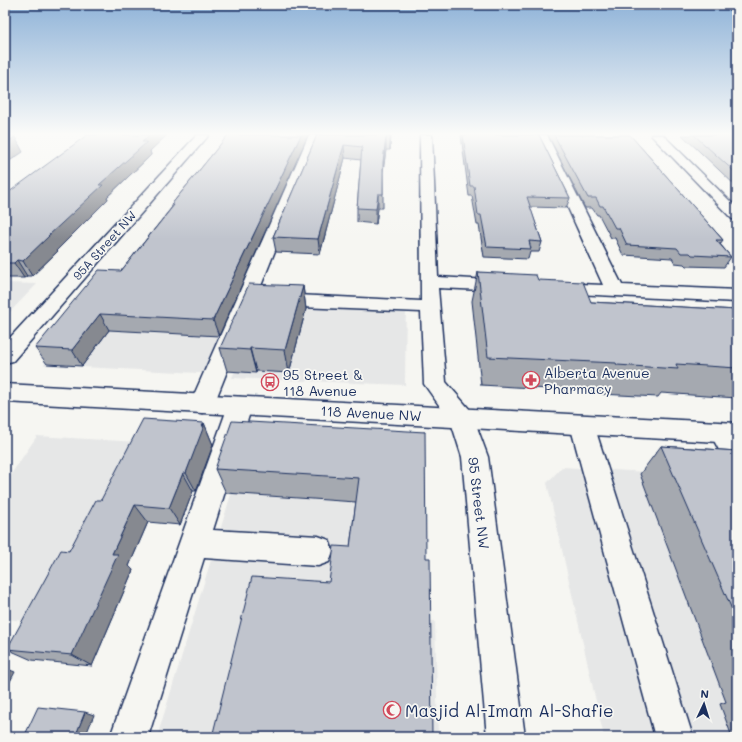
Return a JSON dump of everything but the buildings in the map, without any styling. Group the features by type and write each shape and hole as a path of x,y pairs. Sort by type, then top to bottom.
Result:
{"street":[{"name":"95A Street NW","path":"5,356 172,170"},
{"path":"202,404 300,170"},
{"name":"95 Street NW","path":"427,170 429,282 435,384 462,418 475,457 506,737"},
{"path":"558,170 615,290"},
{"path":"691,170 737,216"},
{"path":"429,282 737,296"},
{"path":"246,299 430,307"},
{"name":"118 Avenue NW","path":"8,397 202,404 730,433"},
{"path":"129,737 240,406"},
{"path":"582,425 674,737"},
{"path":"730,433 737,459"},
{"path":"194,543 318,551"}],"shaded area":[{"path":"5,283 37,284 5,317"},
{"path":"107,285 248,291 217,374 44,365"},
{"path":"263,292 406,299 405,385 232,378"},
{"path":"37,436 138,442 48,623 5,619 5,483"},
{"path":"243,455 410,465 424,620 435,621 438,737 157,737"},
{"path":"562,467 732,477 737,487 737,737 604,737 547,483"}],"place":[{"name":"Alberta Avenue Pharmacy","path":"531,380"},
{"name":"95 Street & 118 Avenue","path":"270,382"},
{"name":"Masjid Al-Imam Al-Shafie","path":"392,710"}]}
